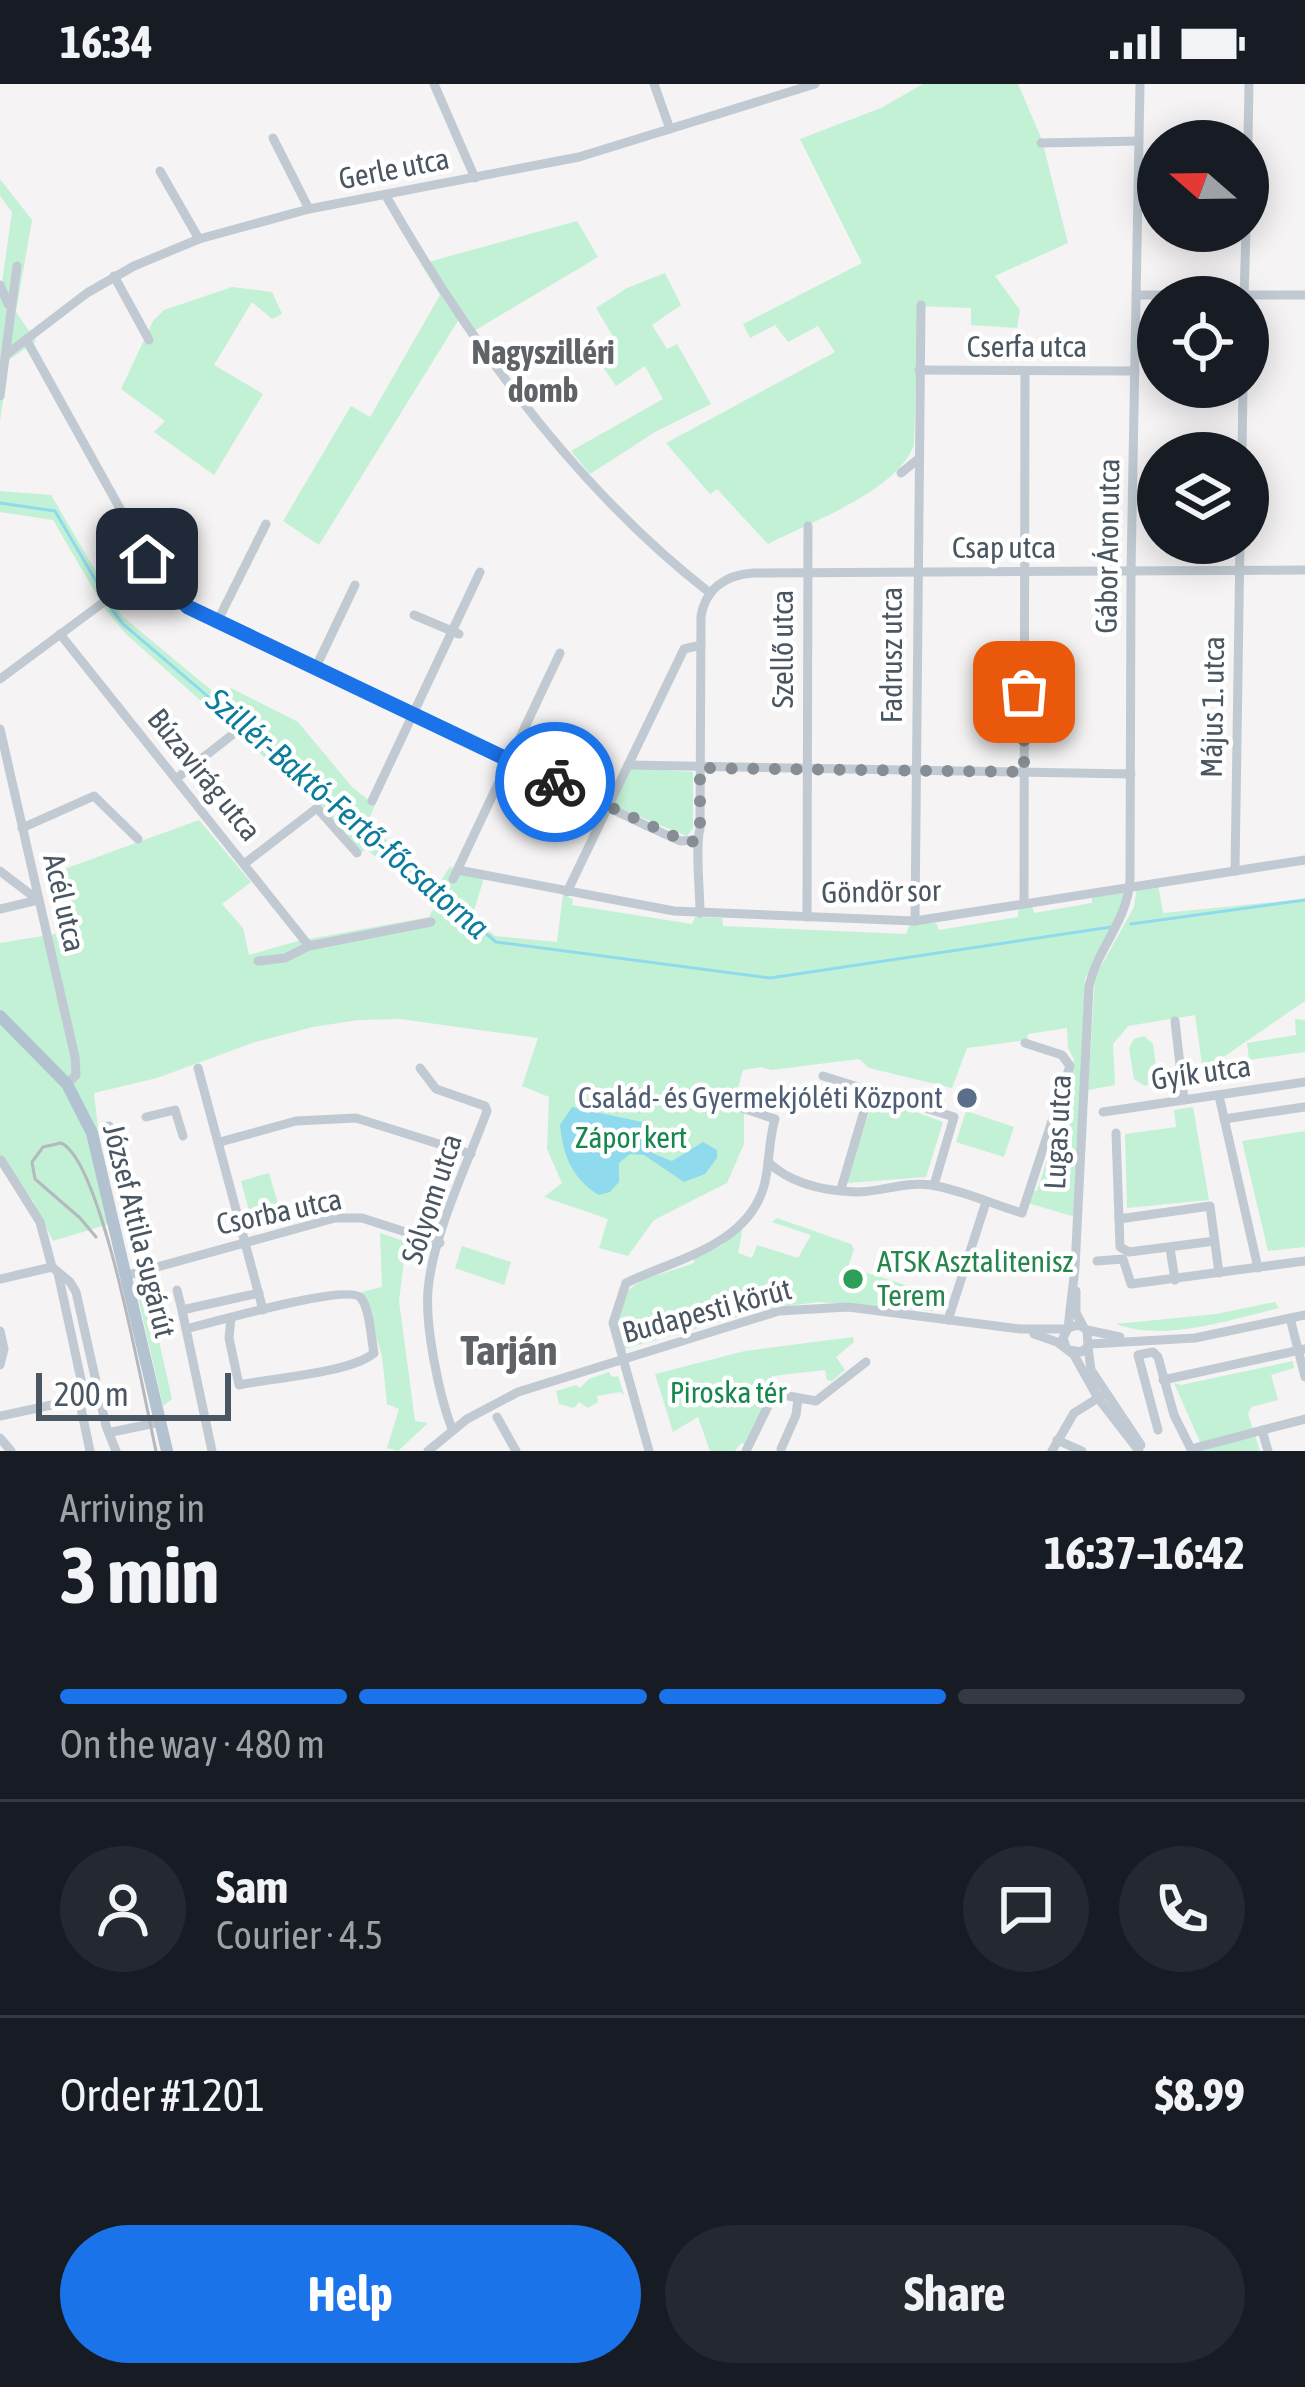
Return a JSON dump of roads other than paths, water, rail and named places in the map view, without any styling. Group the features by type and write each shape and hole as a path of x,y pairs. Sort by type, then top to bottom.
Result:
{"main road":[{"path":"0,1016 70,1090"},
{"name":"József Attila sugárút","path":"70,1090 96,1144 167,1451"}],"street":[{"path":"434,84 476,178"},
{"path":"654,84 670,130"},
{"name":"Gerle utca","path":"7,354 87,292 199,239 309,208 579,157 815,84"},
{"name":"Gábor Áron utca","path":"1139,120 1140,84"},
{"path":"1248,120 1249,84"},
{"path":"273,138 309,208"},
{"path":"1041,143 1137,140"},
{"path":"160,171 199,239"},
{"path":"386,196 467,329 552,436 650,545 710,592 702,610 700,829 696,840 701,857 700,913"},
{"name":"Gábor Áron utca","path":"1088,998 1094,969 1124,914 1130,886 1137,244"},
{"path":"0,396 16,266"},
{"path":"115,276 148,340"},
{"path":"0,285 9,309"},
{"path":"1269,296 1305,295"},
{"name":"Fadrusz utca","path":"915,921 921,305"},
{"path":"27,341 138,541 151,574 176,599 680,841 696,840"},
{"name":"Cserfa utca","path":"919,370 1135,371"},
{"path":"1024,904 1025,371"},
{"path":"901,473 917,460"},
{"path":"217,622 266,524"},
{"name":"Szellő utca","path":"807,917 808,526"},
{"name":"Május 1. utca","path":"1235,871 1239,564"},
{"name":"Csap utca","path":"710,592 740,574 1305,570"},
{"path":"372,801 456,633 480,572"},
{"path":"0,680 139,576 151,574"},
{"path":"315,669 356,585"},
{"path":"414,615 456,633"},
{"name":"Búzavirág utca","path":"61,634 309,946"},
{"path":"567,892 684,650 701,645"},
{"path":"511,761 560,653"},
{"name":"Acél utca","path":"0,729 4,768 75,1057 76,1075 70,1090"},
{"path":"177,778 232,735"},
{"name":"Göndör sor","path":"511,761 455,875 700,913 915,921 1305,860"},
{"path":"628,765 1131,774"},
{"path":"22,829 94,796 138,839"},
{"path":"244,864 317,808 357,853"},
{"path":"0,871 38,900"},
{"path":"0,909 38,900"},
{"path":"258,961 431,922"},
{"name":"Lugas utca","path":"1068,1328 1088,998"},
{"path":"1174,1021 1184,1100"},
{"name":"Lugas utca","path":"986,1202 1022,1213 1070,1066 1062,1055 1024,1043"},
{"path":"198,1068 263,1310"},
{"name":"Sólyom utca","path":"420,1068 436,1089 487,1108 430,1278 429,1318 452,1430"},
{"path":"823,1076 954,1117 934,1185"},
{"name":"Gyík utca","path":"1103,1112 1305,1082"},
{"name":"Sólyom utca","path":"424,1097 436,1089"},
{"path":"841,1189 864,1089"},
{"path":"1219,1096 1258,1268"},
{"path":"649,1451 613,1323 626,1283 724,1239 747,1218 763,1191 775,1119 730,1104"},
{"name":"Gyík utca","path":"1224,1119 1304,1107"},
{"path":"146,1118 175,1110 183,1136"},
{"path":"220,1142 296,1121 339,1117 378,1123 471,1154"},
{"name":"Lugas utca","path":"1116,1133 1120,1247 1131,1284 1174,1280"},
{"path":"1,1160 40,1222 55,1270 90,1451"},
{"path":"768,1162 791,1180 855,1192 934,1185 986,1202 948,1320"},
{"path":"763,1191 791,1180"},
{"path":"1119,1220 1210,1206 1219,1274"},
{"name":"Csorba utca","path":"128,1275 352,1217 440,1244"},
{"path":"1097,1261 1215,1241"},
{"path":"1170,1247 1174,1280 1305,1261"},
{"name":"Lugas utca","path":"1075,1268 1076,1309 1085,1328"},
{"path":"0,1279 55,1270"},
{"path":"55,1270 76,1292 98,1395 116,1451"},
{"path":"177,1290 212,1451"},
{"path":"186,1329 263,1310 354,1292 364,1303 373,1355 239,1385 229,1337 231,1318"},
{"path":"182,1310 259,1293"},
{"name":"Budapesti körút","path":"428,1451 452,1430 518,1392 756,1316 807,1307 848,1307 1020,1329 1068,1328"},
{"path":"1067,1349 1082,1352 1089,1345 1195,1338 1305,1315"},
{"path":"1290,1318 1302,1349 1305,1377"},
{"path":"1142,1451 1063,1339 1068,1328 1085,1328 1144,1340"},
{"path":"1085,1328 1088,1363 1102,1396"},
{"name":"Budapesti körút","path":"1020,1329 1067,1349"},
{"path":"0,1331 4,1349 0,1365"},
{"path":"1163,1380 1302,1349"},
{"path":"1158,1430 1138,1354 1153,1352 1158,1357 1192,1450 1305,1419"},
{"path":"746,1451 765,1407 778,1396 816,1401 866,1362"},
{"path":"11,1451 0,1437 0,1418 98,1395"},
{"path":"1082,1451 1054,1446 1074,1413 1102,1396"},
{"path":"781,1449 798,1399"},
{"path":"497,1417 516,1451"},
{"path":"112,1432 160,1422"},
{"path":"1262,1430 1268,1451"}],"water":[{"path":"572,1107 642,1122 652,1153 672,1161 703,1142 717,1150 717,1158 705,1174 684,1182 644,1155 630,1154 619,1163 619,1182 599,1195 582,1182 567,1156 560,1125"}],"waterway":[{"name":"Szillér-Baktó-Fertő-főcsatorna","path":"0,503 55,511 103,593"},
{"name":"Szillér-Baktó-Fertő-főcsatorna","path":"110,607 123,624 496,942 770,978 1111,927"},
{"name":"Szillér-Baktó-Fertő-főcsatorna","path":"1131,924 1305,900"}],"tram line":[{"path":"96,1237 35,1179 32,1162 43,1147 61,1143 77,1159 92,1191 120,1284 156,1451"}],"place":[{"name":"Család- és Gyermekjóléti Központ","path":"967,1098"},
{"name":"ATSK Asztalitenisz Terem","path":"853,1279"}],"district":[{"name":"Nagyszilléri domb","path":"543,371"},
{"name":"Tarján","path":"509,1350"}],"park label":[{"name":"Zápor kert","path":"631,1138"},
{"name":"Piroska tér","path":"728,1393"}]}
